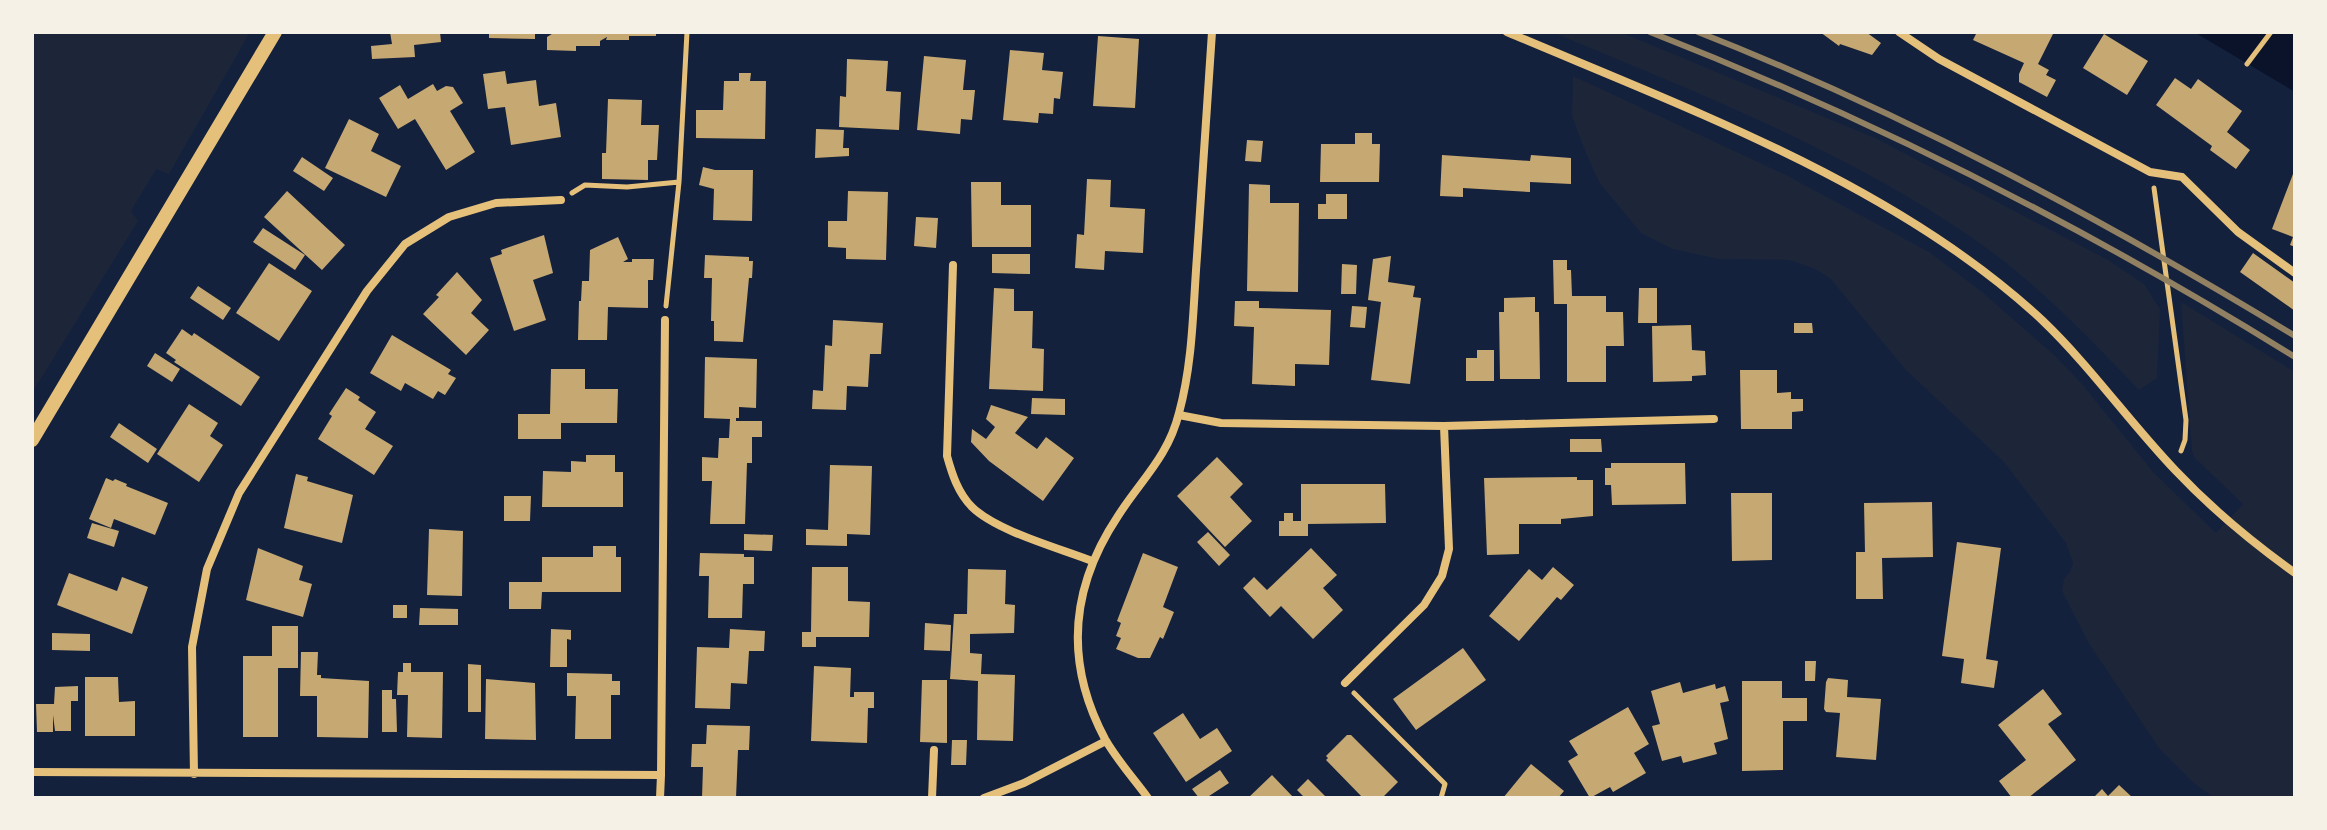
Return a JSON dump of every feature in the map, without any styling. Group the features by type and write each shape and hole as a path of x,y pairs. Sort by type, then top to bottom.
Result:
{"street":[{"path":"32,440 275,32"},
{"path":"1148,798 1106,741 1087,699 1078,657 1078,610 1092,561 1118,516 1159,462 1179,415 1190,357 1212,32"},
{"path":"1507,32 1702,114 1843,183 1959,252 2043,322 2174,470 2216,510 2295,573"},
{"path":"1899,32 1939,59 2150,172 2182,177 2238,232 2295,273"},
{"path":"194,774 192,647 207,569 239,493 367,291 405,244 449,217 496,203 561,200"},
{"path":"953,265 947,456 954,480 969,504 987,520 1092,561"},
{"path":"660,798 665,320"},
{"path":"1179,415 1221,423 1444,426 1714,419"},
{"path":"1345,683 1424,605 1442,576 1449,549 1444,426"},
{"path":"984,798 1024,783 1106,741"},
{"path":"932,798 934,750"},
{"path":"32,772 661,775"}],"path":[{"path":"665,320 679,182 687,32"},
{"path":"2247,64 2271,32"},
{"path":"561,200 585,185 627,187 679,182"},
{"path":"2156,196 2186,420 2185,440 2174,470"},
{"path":"1345,683 1445,784 1441,798"}],"shaded area":[{"path":"32,32 250,32 169,174 156,169 131,211 138,221 32,393"},
{"path":"1552,32 1620,32 1875,138 2108,260 2144,284 2160,309 2157,378 2139,390 2062,312 2000,258 1877,179 1771,126"},
{"path":"2194,32 2295,32 2295,92"},
{"path":"1573,76 1784,174 1929,252 1982,292 2054,355 2081,383 2154,473 2216,533 2243,504 2194,457 2192,451 2181,302 2295,372 2295,798 2215,798 2195,784 2159,748 2088,642 2062,591 2064,579 2073,563 2066,543 2004,462 1905,369 1830,278 1789,260 1718,259 1673,249 1641,233 1599,182 1586,153 1572,116"}],"building":[{"path":"390,32 440,32 441,42 414,45 415,57 372,59 371,46 392,44"},
{"path":"489,32 535,32 535,39 489,38"},
{"path":"555,32 656,32 656,36 629,36 629,40 606,40 607,37 600,41 600,46 576,46 576,51 547,50 547,37"},
{"path":"1820,32 1866,32 1881,43 1872,55 1839,46"},
{"path":"1977,32 2054,32 2038,64 2049,70 2046,75 2056,80 2047,97 2019,82 2024,63 1973,40"},
{"path":"2104,34 2148,61 2127,95 2083,68"},
{"path":"1098,36 1139,39 1135,108 1093,106"},
{"path":"1010,50 1044,53 1042,70 1063,72 1060,99 1054,98 1053,114 1039,113 1038,123 1003,120"},
{"path":"924,56 966,60 963,90 975,90 972,120 961,119 960,134 917,130"},
{"path":"847,59 888,61 886,91 901,92 899,130 839,127 840,96 846,97"},
{"path":"505,71 507,84 536,80 539,106 556,103 561,137 511,145 505,107 488,109 483,74"},
{"path":"739,73 751,73 750,81 766,81 765,139 696,138 696,110 723,110 724,81 739,81"},
{"path":"2175,78 2191,89 2198,79 2242,111 2227,132 2250,150 2236,169 2210,150 2212,146 2156,105"},
{"path":"433,84 437,91 446,86 453,87 463,103 450,111 475,152 446,170 415,119 398,129 379,98 400,85 408,99"},
{"path":"608,99 642,100 641,125 659,125 657,160 648,160 648,180 602,179"},
{"path":"349,119 379,134 371,151 401,166 386,197 325,168"},
{"path":"816,129 844,130 843,148 849,148 849,156 815,158"},
{"path":"1355,133 1372,133 1372,144 1380,144 1379,182 1320,182 1321,144 1355,144"},
{"path":"1247,140 1263,141 1261,162 1245,161"},
{"path":"1442,155 1530,161 1531,155 1571,158 1571,184 1530,182 1530,192 1463,188 1463,197 1440,196"},
{"path":"302,157 333,178 324,191 293,171"},
{"path":"703,167 753,170 752,221 713,220 714,189 699,185"},
{"path":"2293,174 2295,247 2290,245 2293,237 2272,229"},
{"path":"1087,179 1111,180 1110,207 1145,209 1143,253 1105,251 1104,270 1075,268 1077,234 1084,235"},
{"path":"971,182 1001,182 1001,205 1031,205 1031,247 972,247"},
{"path":"1249,184 1270,185 1270,203 1299,203 1298,292 1247,291"},
{"path":"287,191 345,245 322,270 264,217"},
{"path":"848,191 888,192 886,260 846,259 846,248 828,247 828,221 847,221"},
{"path":"1326,194 1347,194 1347,219 1318,219 1318,204 1326,204"},
{"path":"916,217 938,218 936,248 914,246"},
{"path":"263,228 305,255 295,270 253,242"},
{"path":"544,235 553,273 533,280 546,320 514,331 490,258 502,254 501,250"},
{"path":"618,237 628,259 623,262 654,259 653,280 648,280 648,308 608,307 607,340 578,340 579,301 582,281 589,281 590,250"},
{"path":"2253,253 2295,283 2295,311 2240,272"},
{"path":"992,254 1030,254 1030,274 992,273"},
{"path":"705,255 749,257 749,261 753,261 743,342 714,341 712,278 704,278"},
{"path":"1391,256 1388,282 1415,286 1413,297 1421,298 1410,384 1371,380 1381,302 1368,300 1373,259"},
{"path":"1553,260 1567,260 1567,270 1571,270 1572,296 1606,296 1606,312 1623,312 1624,346 1606,346 1606,382 1567,382 1567,304 1554,304"},
{"path":"269,263 312,291 279,341 236,313"},
{"path":"1342,264 1357,265 1356,294 1341,294"},
{"path":"457,272 482,300 471,313 489,330 466,355 423,314"},
{"path":"198,286 231,308 223,320 190,298"},
{"path":"994,288 1014,289 1014,311 1033,311 1032,348 1044,349 1043,391 989,389"},
{"path":"1639,288 1657,288 1657,323 1638,323"},
{"path":"1535,297 1535,312 1539,312 1540,379 1500,379 1499,312 1504,312 1504,298"},
{"path":"1235,301 1259,301 1259,308 1331,310 1329,365 1295,364 1295,386 1252,384 1254,327 1234,326"},
{"path":"1352,306 1367,307 1365,328 1350,327"},
{"path":"833,320 883,323 881,354 870,354 868,387 847,386 846,410 812,409 813,390 823,391 825,345 832,346"},
{"path":"1794,323 1812,323 1813,333 1794,333"},
{"path":"1691,325 1692,350 1705,351 1706,375 1692,376 1692,381 1653,382 1652,326"},
{"path":"182,329 192,336 194,333 260,377 241,406 174,362 176,360 166,353"},
{"path":"392,335 451,370 448,374 456,378 445,395 438,391 433,399 405,383 401,391 370,373"},
{"path":"1477,350 1494,350 1494,381 1466,381 1466,358 1477,358"},
{"path":"155,353 180,369 172,382 147,366"},
{"path":"705,357 757,359 756,408 739,407 739,418 736,418 736,421 762,421 762,437 752,437 752,463 747,463 745,524 710,524 712,481 702,481 702,457 718,458 719,438 729,438 730,419 704,418"},
{"path":"551,369 585,369 585,389 618,389 617,423 561,423 561,439 518,439 518,414 550,414"},
{"path":"1740,370 1777,370 1777,393 1791,392 1791,399 1803,399 1803,411 1792,412 1792,429 1741,429"},
{"path":"346,388 376,412 365,429 393,446 374,475 318,439"},
{"path":"1032,398 1065,399 1065,415 1031,414"},
{"path":"189,404 218,423 210,436 223,445 199,482 157,454"},
{"path":"991,405 1028,417 1015,433 1037,449 1046,437 1074,458 1043,501 989,461 971,442 972,429 986,439 995,427 986,419"},
{"path":"119,423 157,449 148,463 110,437"},
{"path":"1570,439 1601,439 1602,452 1570,452"},
{"path":"586,455 615,455 615,472 623,472 623,507 542,507 543,471 571,472 571,461 586,462"},
{"path":"1217,457 1243,484 1230,497 1252,521 1225,547 1177,496"},
{"path":"1611,463 1685,463 1686,504 1612,505 1611,485 1605,485 1605,468 1611,468"},
{"path":"830,465 872,466 870,535 847,534 847,546 806,545 806,529 828,530"},
{"path":"296,474 308,477 307,481 353,495 342,543 284,528"},
{"path":"1577,477 1577,480 1593,480 1593,516 1561,519 1561,524 1519,524 1519,554 1487,555 1484,478"},
{"path":"106,478 115,479 168,503 155,535 114,519 111,528 89,519"},
{"path":"1301,484 1385,484 1386,523 1308,524 1308,536 1279,536 1279,521 1284,521 1284,513 1293,513 1293,521 1301,521"},
{"path":"1731,493 1772,493 1772,560 1732,561"},
{"path":"504,496 531,496 530,521 504,521"},
{"path":"1932,502 1933,557 1882,558 1883,599 1856,599 1856,552 1865,552 1864,503"},
{"path":"92,523 119,531 114,547 87,538"},
{"path":"429,529 463,531 462,596 427,595"},
{"path":"1208,532 1230,555 1219,566 1197,542"},
{"path":"744,534 773,535 772,551 744,550"},
{"path":"1957,542 2001,548 1986,659 1998,661 1994,688 1961,683 1964,659 1942,656"},
{"path":"593,546 616,546 616,557 621,557 621,592 542,592 541,609 509,609 509,582 542,582 542,557 593,557"},
{"path":"258,548 303,566 299,580 312,584 303,617 246,600"},
{"path":"1311,548 1337,575 1323,588 1343,610 1313,639 1281,606 1270,617 1243,588 1254,577 1267,590"},
{"path":"700,553 754,557 754,584 743,584 742,618 708,618 709,576 699,576"},
{"path":"1143,553 1178,567 1163,607 1174,612 1163,639 1160,637 1150,658 1138,658 1116,649 1121,638 1116,636 1121,623 1117,621"},
{"path":"812,567 848,567 848,601 870,602 869,637 816,637 816,647 802,647 802,632 811,632"},
{"path":"1553,567 1574,585 1561,600 1557,597 1519,641 1489,616 1529,569 1542,580"},
{"path":"968,569 1006,570 1005,604 1015,605 1014,633 970,634 970,653 982,654 981,674 1015,675 1013,741 977,740 978,681 950,679 954,614 967,614"},
{"path":"69,573 117,591 122,577 148,587 132,634 57,605"},
{"path":"393,605 407,605 407,618 393,618"},
{"path":"420,608 458,609 458,625 419,625"},
{"path":"925,623 951,625 950,651 924,650"},
{"path":"272,626 298,626 298,668 278,668 278,737 243,737 243,656 272,656"},
{"path":"551,629 571,630 571,640 567,639 567,667 550,667"},
{"path":"730,629 765,631 764,651 749,651 747,684 731,683 730,709 695,708 697,647 729,648"},
{"path":"52,633 90,634 90,651 52,650"},
{"path":"1463,648 1486,680 1416,730 1393,699"},
{"path":"301,652 318,652 317,675 321,678 369,681 368,738 317,737 317,696 300,696"},
{"path":"1805,661 1816,661 1815,681 1805,681"},
{"path":"403,663 411,663 411,672 443,672 442,738 407,737 408,695 397,695 398,672 403,672"},
{"path":"468,664 481,665 481,712 468,712"},
{"path":"814,666 851,668 850,697 854,697 854,692 874,692 874,708 868,708 867,743 811,741"},
{"path":"567,673 612,674 612,681 620,681 620,695 611,695 611,739 575,739 576,696 567,696"},
{"path":"85,677 118,677 119,702 135,701 135,736 85,736"},
{"path":"1828,678 1848,680 1847,697 1881,699 1876,760 1836,757 1840,713 1826,712 1824,709"},
{"path":"486,679 535,683 536,740 485,739"},
{"path":"922,680 947,680 947,743 920,742"},
{"path":"1742,681 1782,681 1782,698 1807,698 1807,721 1783,721 1783,770 1742,771"},
{"path":"1680,682 1683,693 1715,684 1716,689 1725,686 1729,701 1720,703 1728,739 1714,743 1717,754 1683,763 1681,756 1662,761 1652,726 1660,724 1651,691"},
{"path":"78,686 78,701 71,701 71,731 55,731 53,715 53,732 37,732 36,704 54,704 55,687"},
{"path":"2043,689 2062,714 2048,724 2076,760 2028,798 2012,798 1999,781 2026,760 1998,725"},
{"path":"382,690 392,690 392,699 396,699 397,732 382,732"},
{"path":"1628,707 1649,744 1634,753 1646,773 1613,792 1610,787 1590,798 1568,761 1578,755 1569,741"},
{"path":"1183,713 1200,739 1217,728 1232,751 1186,782 1153,733"},
{"path":"707,725 750,726 749,750 738,750 736,798 702,798 703,767 691,767 692,744 706,744"},
{"path":"1347,735 1351,735 1398,782 1382,798 1363,798 1326,760 1326,756"},
{"path":"952,740 967,740 966,765 951,765"},
{"path":"1531,764 1564,791 1558,798 1503,798"},
{"path":"1220,770 1229,783 1206,798 1199,798 1192,789"},
{"path":"1272,775 1294,798 1248,798"},
{"path":"1308,779 1327,798 1305,798 1297,790"},
{"path":"2119,785 2133,798 2093,798 2102,789 2108,796"}],"railway":[{"path":"1650,32 1817,102 1980,180 2139,265 2295,357"},
{"path":"1698,32 1853,98 2003,171 2151,251 2295,336"}]}
